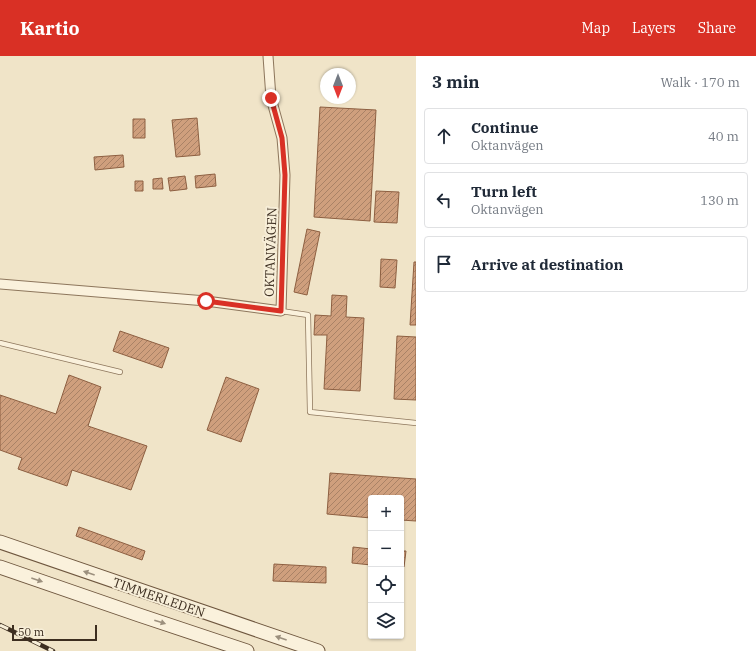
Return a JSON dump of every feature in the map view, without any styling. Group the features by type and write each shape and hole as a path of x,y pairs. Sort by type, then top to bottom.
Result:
{"main road":[{"name":"TIMMERLEDEN","path":"0,542 318,651"},
{"name":"TIMMERLEDEN","path":"0,567 247,651"}],"street":[{"name":"OKTANVÄGEN","path":"0,284 206,301 281,311 285,175 282,138 271,98 268,56"}],"lane":[{"path":"281,311 308,315 310,412 416,422"},
{"path":"0,343 120,372"}],"building":[{"path":"320,107 376,110 370,221 314,217"},
{"path":"197,118 200,155 176,157 172,120"},
{"path":"133,119 145,119 145,138 133,138"},
{"path":"123,155 124,167 95,170 94,157"},
{"path":"215,174 216,186 196,188 195,176"},
{"path":"185,176 187,189 170,191 168,178"},
{"path":"162,178 163,189 153,189 153,179"},
{"path":"135,181 143,181 143,191 135,191"},
{"path":"376,191 399,192 397,223 374,222"},
{"path":"307,229 320,232 307,295 294,292"},
{"path":"381,259 397,260 395,288 380,287"},
{"path":"414,262 416,262 416,325 410,325"},
{"path":"332,295 347,296 346,317 364,318 360,391 324,389 327,335 314,335 315,315 331,316"},
{"path":"120,331 169,348 162,368 113,351"},
{"path":"397,336 416,337 416,400 394,399"},
{"path":"69,375 101,387 88,426 147,446 131,490 72,470 67,486 18,469 22,458 0,450 0,395 56,414"},
{"path":"226,377 259,389 241,442 207,430"},
{"path":"330,473 416,479 416,521 404,520 404,495 368,495 368,518 327,514"},
{"path":"79,527 145,551 142,560 76,536"},
{"path":"353,547 368,549 368,565 352,563"},
{"path":"404,551 406,551 404,567"},
{"path":"274,564 326,567 326,583 273,581"}],"railway":[{"path":"0,625 53,651"}],"route":[{"path":"206,301 281,311 285,175 282,138 271,98"}]}
